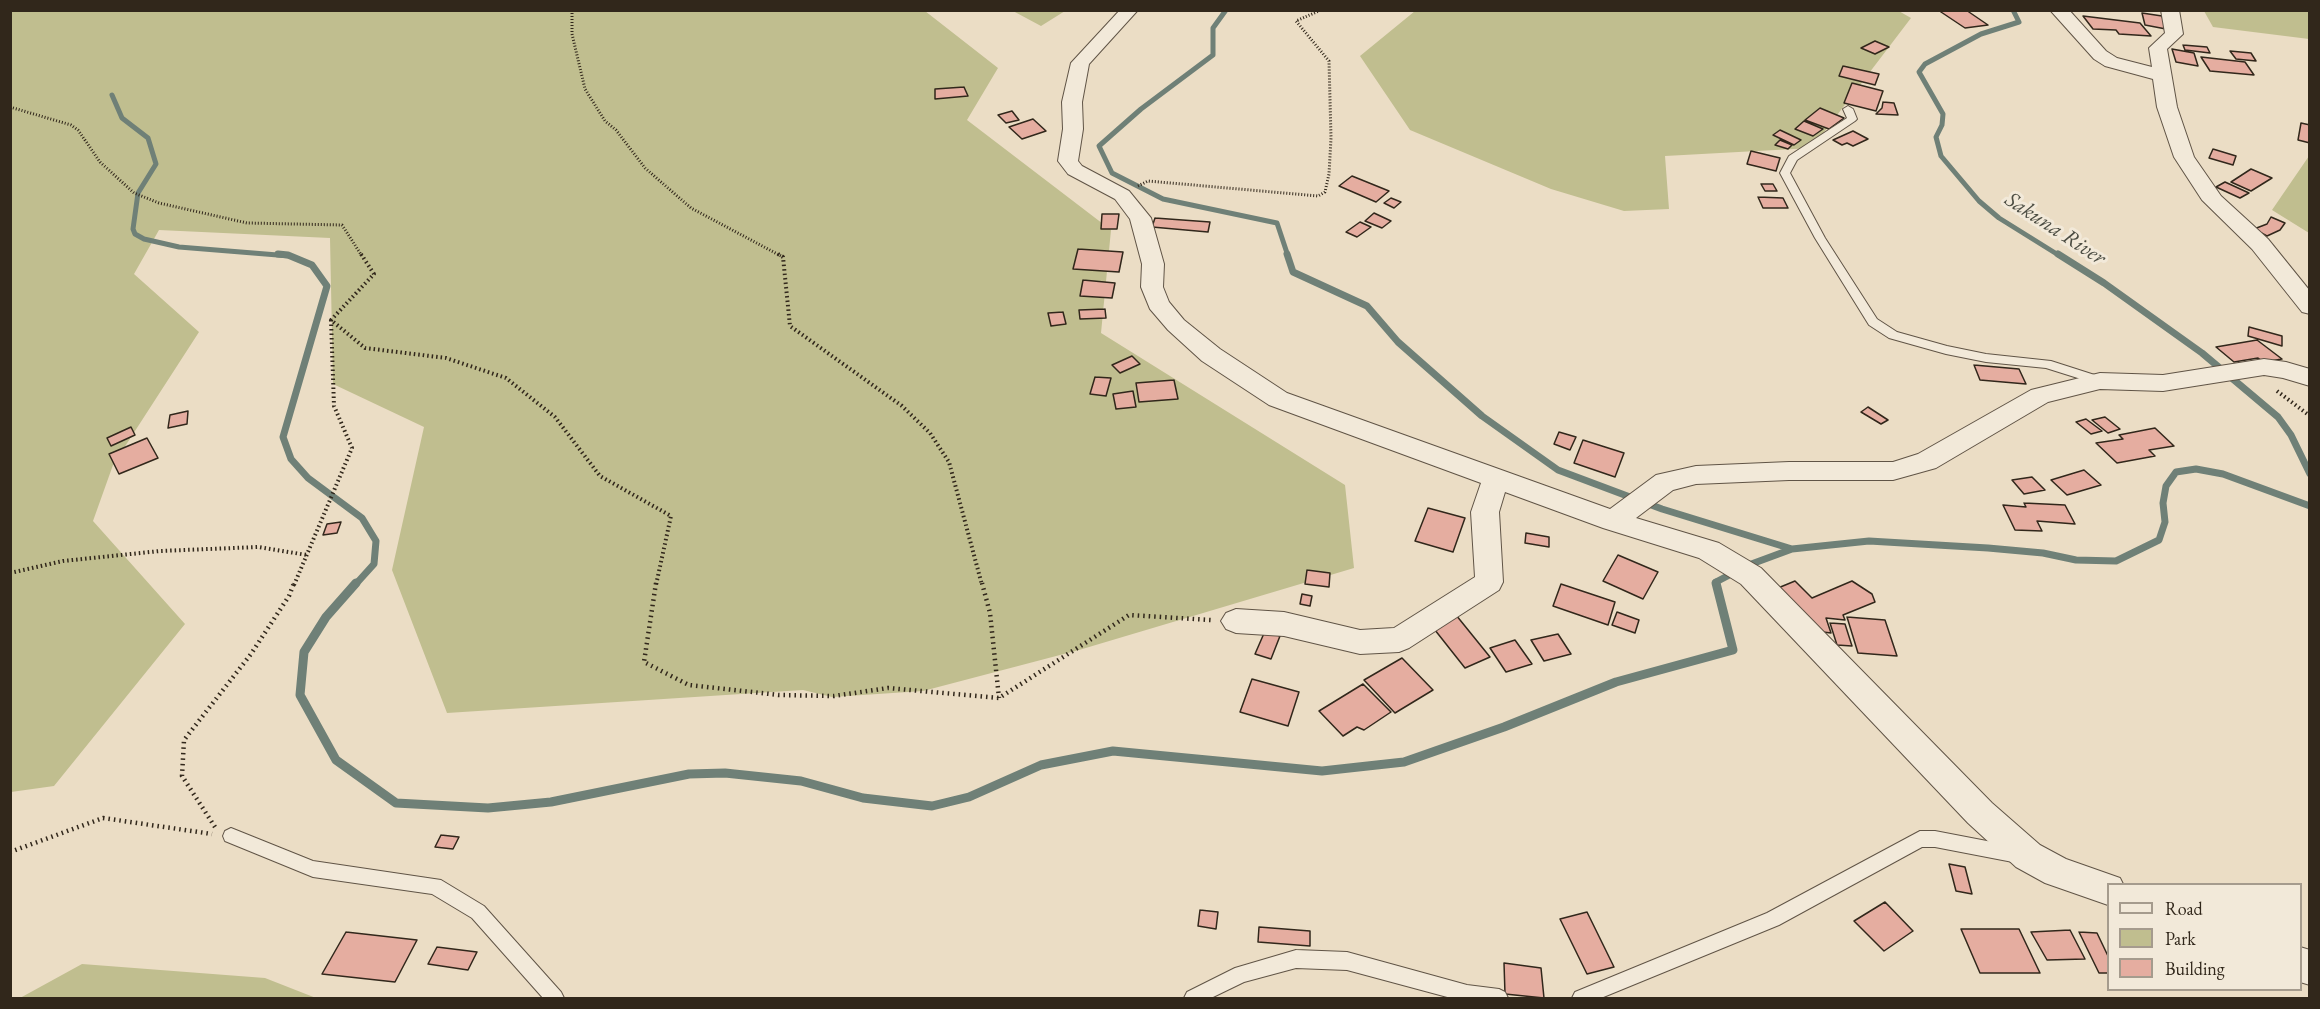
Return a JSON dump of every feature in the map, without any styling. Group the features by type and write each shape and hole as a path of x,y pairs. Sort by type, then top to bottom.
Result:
{"street":[{"path":"1130,10 1080,63 1072,102 1073,129 1068,161 1074,170 1122,195 1140,218 1153,264 1152,287 1158,304 1176,325 1211,355 1278,399 1496,478 1629,509 1708,550 1751,576 1980,813 2028,856 2057,872 2107,888"},
{"path":"2058,10 2084,34 2100,55 2111,62 2162,76"},
{"path":"2170,10 2174,34 2158,48 2172,127 2184,157 2213,200 2260,244 2310,307"},
{"path":"1629,509 1665,482 1696,475 1789,471 1893,471 1927,461 2040,396 2100,381 2163,383 2264,367 2286,370 2310,378"},
{"path":"1236,621 1284,624 1360,642 1399,640 1488,582 1485,512 1496,478"}],"lane":[{"path":"1848,109 1852,119 1793,158 1785,173 1820,238 1873,322 1893,335 1946,350 1986,358 2047,364 2100,381"},
{"path":"231,836 313,869 435,886 478,912 555,999"},
{"path":"1581,999 1650,968 1773,919 1920,839 1935,839 1978,849 2028,856"},
{"path":"1194,999 1241,974 1296,959 1347,962 1467,994 1499,999"}],"path":[{"path":"572,10 572,34 585,89 605,121 616,130 645,168 691,208 783,257 790,326 902,406 930,433 949,462 990,613 999,698"},
{"path":"1122,195 1148,181 1318,196 1325,192 1329,174 1331,138 1329,61 1296,21 1321,10"},
{"path":"10,107 71,125 78,130 100,162 134,193 159,203 247,223 342,225 374,274 331,320 334,406 352,448 289,596 251,654 184,740 182,776 213,826 231,836"},
{"path":"331,320 365,348 446,358 506,378 555,417 600,476 671,516 654,594 644,662 689,685 779,695 834,696 888,688 999,698 1130,615 1236,621"},
{"path":"10,573 63,561 160,551 258,547 307,555"},
{"path":"10,852 103,818 231,836"}],"green space":[{"path":"1897,10 1911,18 1812,148 1665,156 1669,209 1624,211 1551,189 1410,130 1360,56 1415,11"},
{"path":"11,11 925,11 998,68 967,120 1111,230 1101,333 1345,485 1354,568 1079,650 923,691 832,697 803,690 447,713 392,570 424,427 333,384 330,238 159,230 134,274 199,332 113,465 93,521 185,624 54,786 11,792"},
{"path":"1013,11 1065,11 1041,26"},
{"path":"2204,11 2309,11 2309,39 2213,27"},
{"path":"2309,156 2309,233 2272,210"},
{"path":"82,964 265,978 316,998 20,998"}],"building":[{"path":"1938,10 1966,10 1988,25 1965,28"},
{"path":"2142,13 2162,16 2166,29 2145,25"},
{"path":"2083,16 2140,23 2151,36 2119,34 2116,30 2093,29"},
{"path":"1875,41 1889,47 1875,54 1861,48"},
{"path":"2183,45 2207,47 2210,53 2185,50"},
{"path":"2172,49 2194,53 2198,66 2176,62"},
{"path":"2230,51 2251,53 2256,61 2236,59"},
{"path":"2201,57 2245,62 2254,75 2210,71"},
{"path":"1843,66 1879,74 1875,85 1839,76"},
{"path":"1852,83 1883,91 1876,111 1844,103"},
{"path":"964,87 968,96 935,99 935,89"},
{"path":"1883,102 1894,103 1898,115 1876,114 1882,108"},
{"path":"1820,108 1844,118 1829,129 1805,120"},
{"path":"1012,111 1019,120 1006,123 998,115"},
{"path":"1033,119 1046,131 1022,139 1009,127"},
{"path":"1804,121 1823,129 1813,136 1795,129"},
{"path":"2301,123 2310,125 2310,143 2298,140"},
{"path":"1780,130 1801,140 1794,145 1773,135"},
{"path":"1853,131 1868,139 1853,146 1847,143 1842,145 1833,140"},
{"path":"1780,140 1792,145 1788,149 1775,145"},
{"path":"2213,149 2236,156 2233,165 2209,158"},
{"path":"1751,151 1780,158 1776,171 1747,164"},
{"path":"2251,169 2272,178 2251,191 2231,182"},
{"path":"1352,176 1389,191 1376,202 1339,186"},
{"path":"2225,182 2249,193 2240,198 2216,187"},
{"path":"1761,184 1773,184 1777,191 1765,191"},
{"path":"1758,197 1783,198 1788,208 1763,208"},
{"path":"1391,198 1401,202 1394,208 1384,203"},
{"path":"1374,213 1391,221 1382,228 1365,221"},
{"path":"1102,214 1119,214 1117,229 1101,229"},
{"path":"2271,217 2285,223 2280,230 2267,236 2254,229 2267,224"},
{"path":"1155,218 1210,222 1208,232 1152,227"},
{"path":"1360,222 1371,227 1357,237 1346,232"},
{"path":"1078,249 1123,252 1119,272 1073,269"},
{"path":"1083,280 1115,283 1112,298 1080,296"},
{"path":"1105,309 1106,318 1080,319 1079,310"},
{"path":"1063,312 1066,324 1051,326 1048,313"},
{"path":"2249,327 2282,336 2282,346 2248,336"},
{"path":"2257,340 2282,359 2264,362 2258,358 2234,362 2216,347"},
{"path":"1132,356 1140,364 1120,373 1112,365"},
{"path":"1974,365 2019,369 2026,384 1980,380"},
{"path":"1095,377 1111,378 1106,396 1090,394"},
{"path":"1174,380 1178,399 1139,402 1136,383"},
{"path":"1133,391 1136,407 1116,409 1113,394"},
{"path":"1868,407 1888,420 1881,424 1861,412"},
{"path":"188,411 187,424 168,428 170,415"},
{"path":"2105,417 2120,429 2108,433 2092,420"},
{"path":"2086,419 2102,431 2091,434 2076,422"},
{"path":"131,427 135,435 111,446 107,438"},
{"path":"2155,428 2174,446 2149,450 2155,456 2117,463 2096,443 2123,439 2119,435"},
{"path":"1559,432 1576,437 1570,450 1554,444"},
{"path":"147,438 158,458 119,474 109,454"},
{"path":"1583,440 1624,453 1615,477 1574,463"},
{"path":"2084,470 2101,485 2067,495 2051,480"},
{"path":"2032,477 2045,490 2024,494 2012,480"},
{"path":"2024,503 2065,505 2075,524 2037,521 2042,531 2015,530 2003,505 2026,507"},
{"path":"1428,508 1465,518 1453,552 1415,541"},
{"path":"341,522 337,533 323,535 327,524"},
{"path":"1526,533 1549,537 1549,547 1525,543"},
{"path":"1618,555 1658,572 1643,599 1603,581"},
{"path":"1307,570 1330,573 1329,587 1305,584"},
{"path":"1795,581 1812,598 1852,581 1872,594 1875,602 1843,615 1845,620 1826,618 1831,633 1823,632 1778,588"},
{"path":"1561,584 1615,602 1608,625 1553,606"},
{"path":"1302,594 1312,596 1310,606 1300,604"},
{"path":"1617,612 1639,620 1635,633 1612,625"},
{"path":"1456,615 1490,657 1465,668 1431,625"},
{"path":"1847,617 1885,620 1897,656 1858,653"},
{"path":"1830,623 1845,624 1852,646 1837,645"},
{"path":"1265,631 1280,636 1271,659 1255,654"},
{"path":"1558,634 1571,654 1544,661 1531,640"},
{"path":"1515,640 1532,664 1506,672 1490,648"},
{"path":"1402,658 1433,690 1395,713 1364,680"},
{"path":"1252,679 1299,692 1288,726 1240,712"},
{"path":"1363,684 1391,712 1364,730 1357,727 1343,736 1319,711"},
{"path":"441,835 459,837 453,849 435,847"},
{"path":"1949,864 1965,867 1972,894 1956,891"},
{"path":"1885,902 1913,931 1884,951 1854,921"},
{"path":"1200,910 1218,912 1216,929 1198,926"},
{"path":"1587,912 1614,967 1587,974 1560,919"},
{"path":"1259,927 1310,931 1310,946 1258,942"},
{"path":"1961,929 2019,929 2040,973 1980,973"},
{"path":"2070,930 2085,959 2047,960 2031,932"},
{"path":"346,932 417,940 395,982 322,974"},
{"path":"2079,932 2097,933 2107,954 2107,973 2099,973"},
{"path":"437,947 477,952 468,970 428,964"},
{"path":"1504,963 1541,968 1544,998 1505,994"}],"waterway":[{"path":"1226,10 1213,28 1213,55 1141,109 1099,146 1112,173 1163,199 1277,223 1288,256"},
{"name":"Sakuna River","path":"2013,10 2019,22 1981,34 1925,64 1919,72 1943,114 1942,125 1936,137 1941,156 1979,201 1999,218 2060,256"},
{"path":"112,95 122,118 148,138 156,164 138,193 133,229 135,234 144,239 179,247 290,256"},
{"path":"278,254 288,255 312,265 327,286 283,437 291,459 308,478 362,518 376,541 374,564 355,585"},
{"path":"1287,254 1293,272 1367,306 1398,342 1482,416 1558,470 1662,509 1792,549"},
{"name":"Sakuna River","path":"2058,254 2104,283 2202,353 2278,417 2291,435 2310,474"},
{"path":"1792,549 1869,541 1988,548 2043,553 2076,560 2116,561 2159,540 2165,522 2163,503 2166,486 2176,472 2196,469 2223,474 2310,506"},
{"path":"1746,566 1792,549"},
{"path":"1717,585 1716,582 1735,572"},
{"path":"356,583 326,617 304,652 300,695 336,760 396,803 488,808 551,802 689,774 725,773 801,781 863,798 932,806 969,797 1041,765 1113,751 1322,771 1404,762 1504,727 1616,682 1733,650 1716,583"}]}
